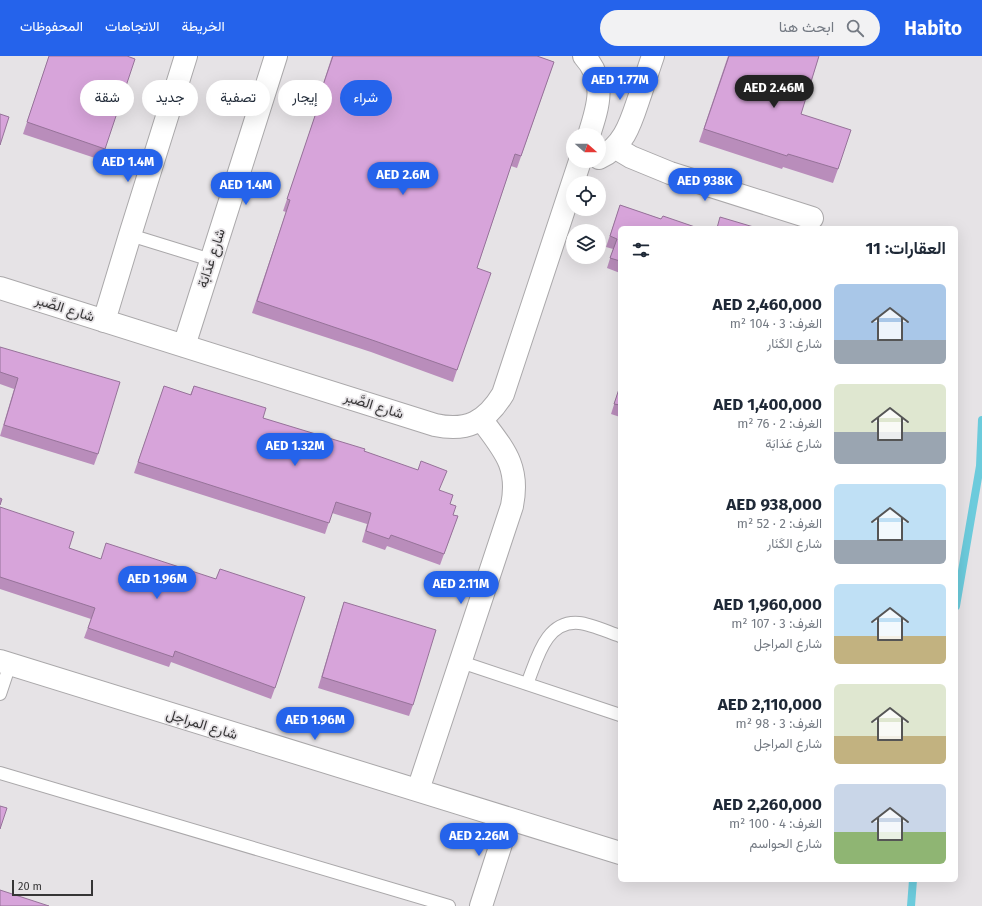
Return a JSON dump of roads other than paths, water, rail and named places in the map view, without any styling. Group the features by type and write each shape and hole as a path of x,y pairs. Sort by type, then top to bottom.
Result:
{"street":[{"path":"104,321 186,56"},
{"name":"شارع عَدَابَة","path":"184,346 276,56"},
{"path":"584,56 594,71 598,84 599,98 597,112 591,128"},
{"path":"607,153 625,135 632,121 653,56"},
{"path":"607,153 631,157 670,173 812,218"},
{"name":"شارع الصَّبر","path":"0,288 434,425 458,427 481,419 490,412 503,394 582,168"},
{"path":"418,790 512,506 515,492 514,477 507,456 481,419"},
{"name":"شارع المراجل","path":"5,663 618,852"},
{"path":"481,906 508,819"}],"lane":[{"path":"130,234 211,260"},
{"path":"527,684 544,643 550,634 558,628 567,624 579,623 618,635"},
{"path":"460,662 618,714"},
{"name":"شارع المراجل","path":"0,694 5,663"},
{"path":"0,773 449,906"}],"waterway":[{"path":"958,594 980,466 982,420"},
{"path":"911,906 913,882"}]}
